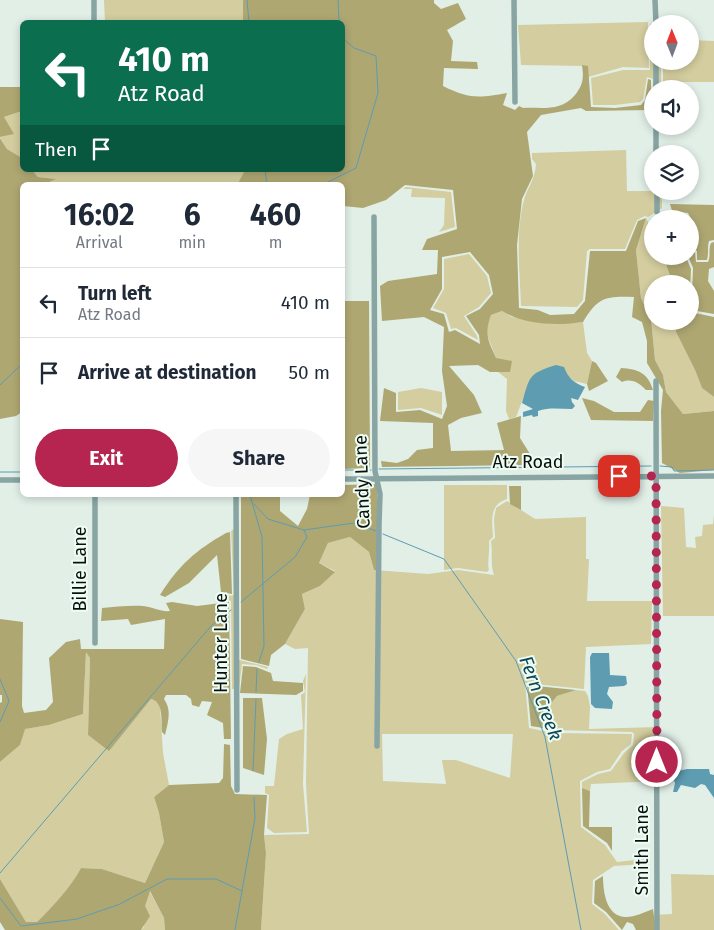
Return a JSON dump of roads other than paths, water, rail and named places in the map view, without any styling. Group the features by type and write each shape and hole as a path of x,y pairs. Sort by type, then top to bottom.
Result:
{"street":[{"path":"94,0 94,20"},
{"path":"514,0 515,102"},
{"path":"655,0 656,15"},
{"name":"Candy Lane","path":"374,217 376,478 381,508 379,524 377,746"},
{"name":"Smith Lane","path":"656,381 657,930"},
{"name":"Atz Road","path":"345,479 714,476"},
{"path":"0,480 20,480"},
{"name":"Billie Lane","path":"95,497 95,643"},
{"name":"Hunter Lane","path":"236,497 237,790"}],"water":[{"path":"556,365 564,367 572,380 585,387 578,400 571,398 575,406 572,409 555,408 542,410 538,411 538,416 523,417 523,412 533,409 522,403 529,381 540,371"},
{"path":"592,653 609,653 610,675 626,676 627,684 624,686 609,687 607,694 613,702 612,709 595,708 591,704 590,657"},
{"path":"709,769 710,774 714,775 714,798 705,785 701,784 695,788 681,785 677,792 673,792 675,783 673,778 678,771"}],"waterway":[{"name":"Fern Creek","path":"247,0 249,20"},
{"path":"338,0 339,20"},
{"path":"328,182 356,168 378,93 376,56 354,48 345,40"},
{"name":"Fern Creek","path":"265,172 267,182"},
{"path":"0,385 20,366"},
{"path":"379,469 651,466"},
{"path":"660,466 672,467 674,471 714,470"},
{"path":"345,470 371,470"},
{"path":"0,472 20,472"},
{"name":"Fern Creek","path":"251,497 262,537 264,646 259,662"},
{"name":"Fern Creek","path":"254,504 268,519 304,530 354,523 376,531"},
{"path":"241,602 295,557 307,537 304,530"},
{"name":"Fern Creek","path":"383,534 444,559 516,661 545,737 581,930"},
{"path":"0,873 211,626 231,610"},
{"name":"Fern Creek","path":"256,692 257,669"},
{"path":"0,679 9,701 0,722"},
{"name":"Fern Creek","path":"253,771 256,699"},
{"name":"Fern Creek","path":"235,930 255,818 254,797"},
{"path":"0,898 21,926 77,919 120,904 167,879 216,879 242,891"}]}
